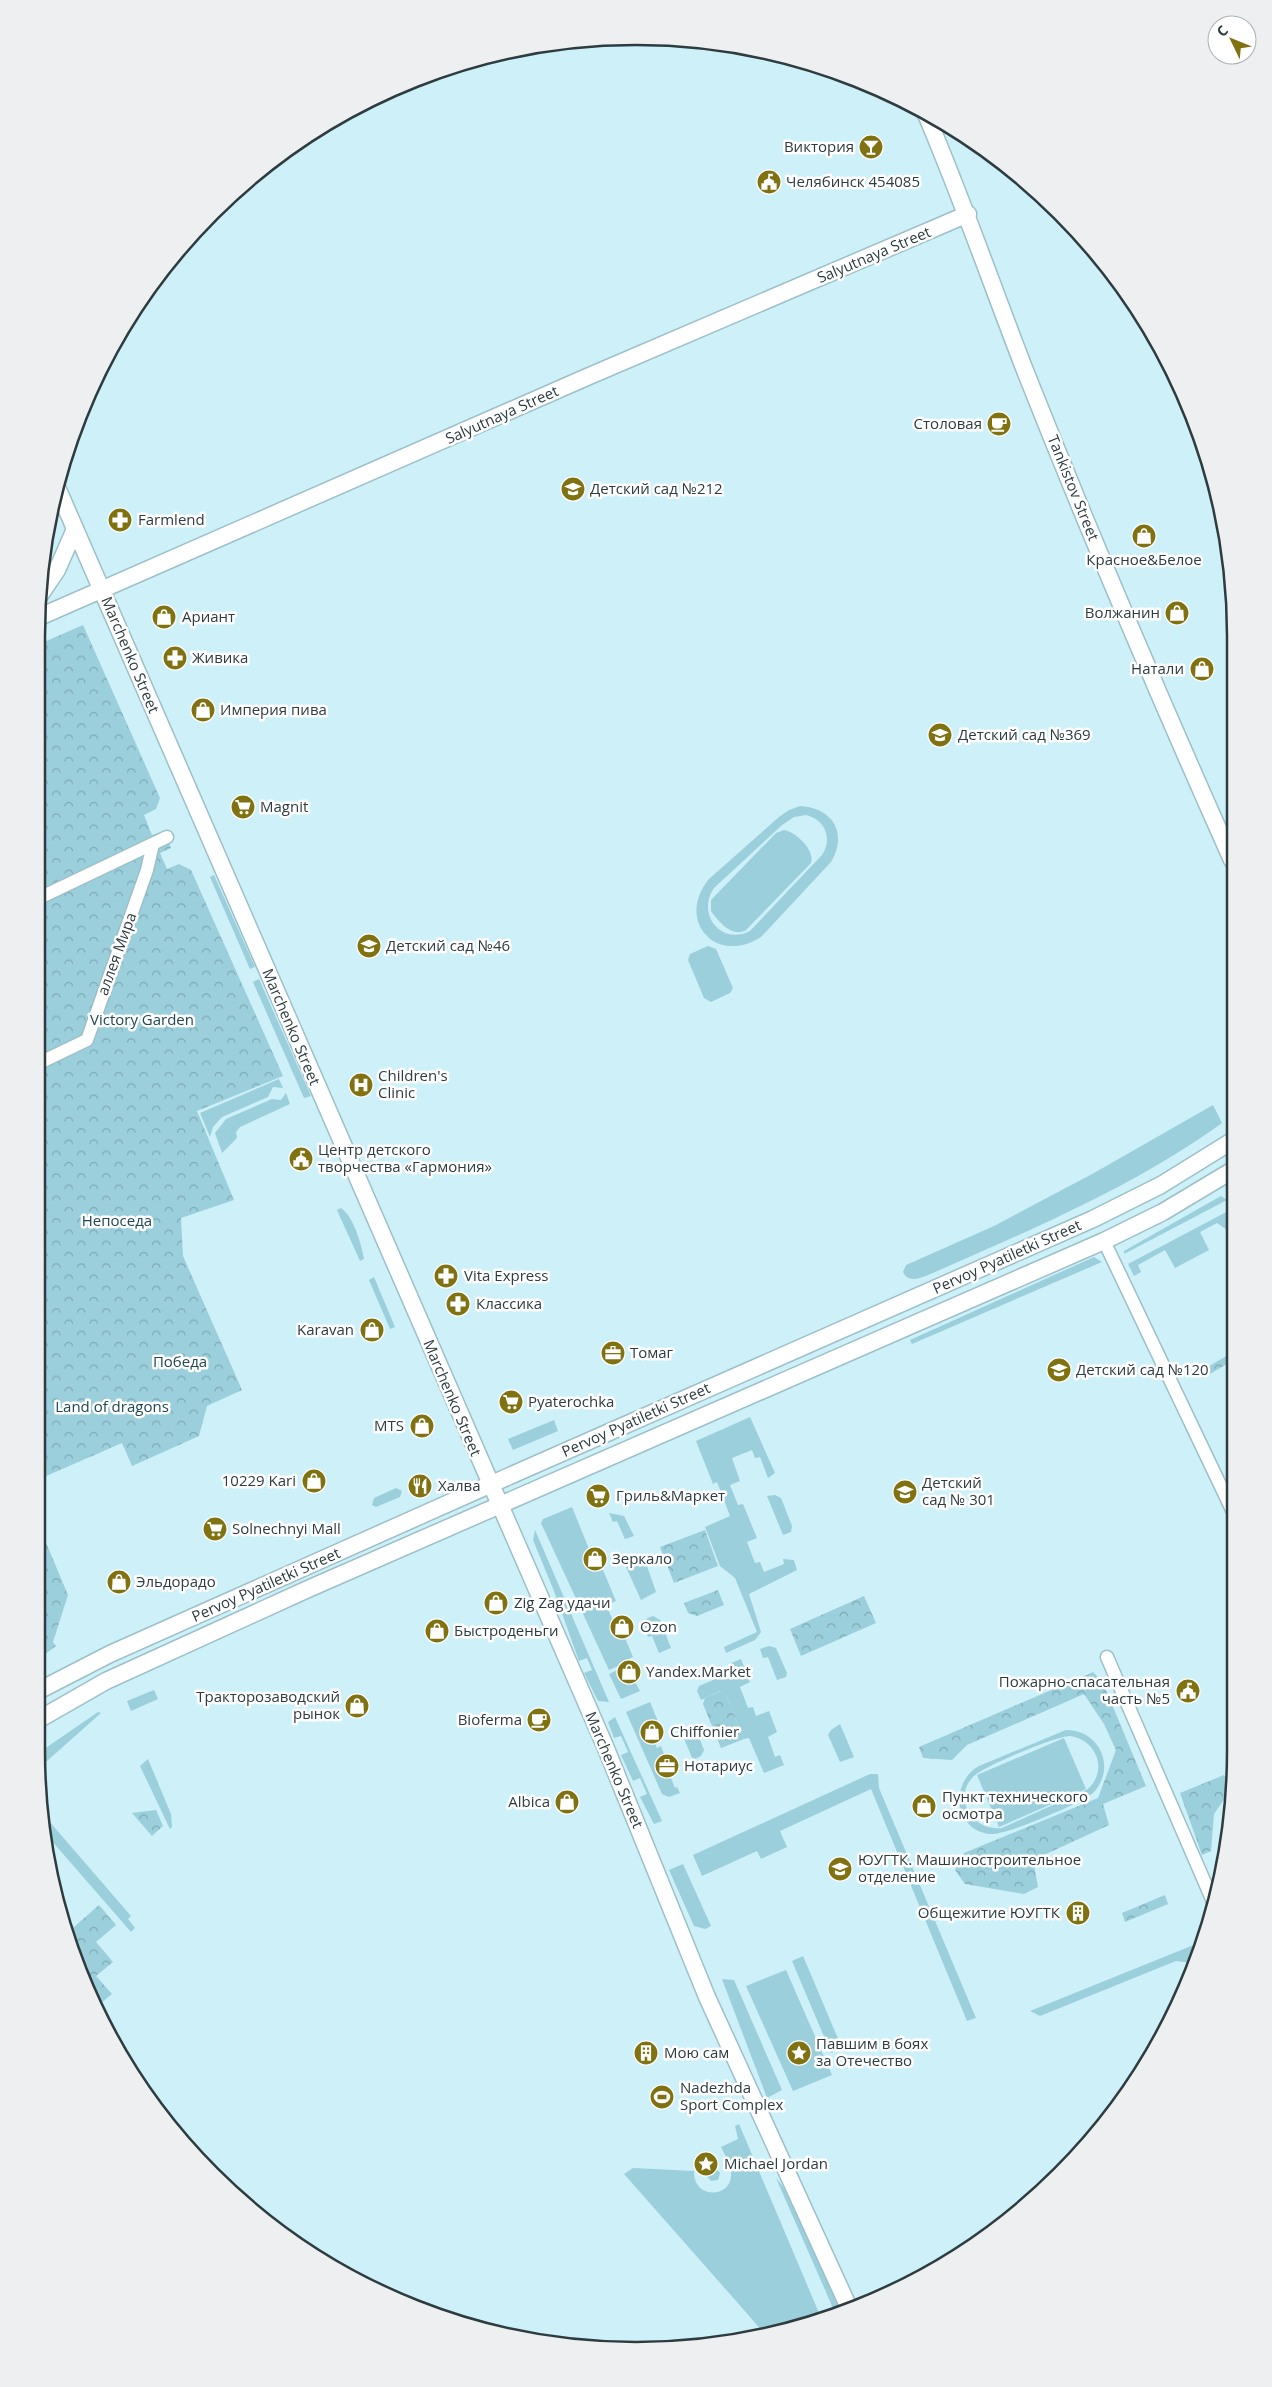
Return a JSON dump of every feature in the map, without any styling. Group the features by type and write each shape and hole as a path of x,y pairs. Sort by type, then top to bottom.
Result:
{"main road":[{"name":"Tankistov Street","path":"930,123 968,214 1026,371 1076,496 1227,848"},
{"name":"Salyutnaya Street","path":"46,615 596,373 968,214"},
{"name":"Marchenko Street","path":"62,498 605,1746 720,2028 847,2303"},
{"path":"47,584 57,570 75,529"},
{"name":"Pervoy Pyatiletki Street","path":"45,1687 110,1654 1093,1220 1161,1185 1227,1144"},
{"name":"Pervoy Pyatiletki Street","path":"45,1716 106,1681 308,1589 500,1507 1104,1241 1163,1212 1227,1173"}],"street":[{"path":"45,896 167,837"},
{"name":"аллея Мира","path":"45,1060 87,1040 147,870 153,844"},
{"path":"1104,1241 1227,1499"},
{"path":"1107,1657 1210,1893"}],"green space":[{"name":"Victory Garden","path":"83,625 160,798 156,809 144,815 152,835 164,831 171,848 160,853 167,869 179,864 191,870 283,1076 197,1111 234,1200 181,1218 183,1256 242,1390 207,1406 199,1436 132,1466 122,1443 45,1477 45,642"},
{"path":"800,806 812,808 829,817 837,832 838,841 831,862 761,937 744,945 729,946 716,942 705,934 699,923 696,909 700,894 709,879 789,810","holes":["806,815 813,817 822,825 827,836 827,843 822,855 750,931 739,935 730,934 721,931 714,925 708,908 709,898 714,888 782,825 794,817"]},
{"path":"784,830 794,834 804,842 810,853 811,863 746,930 736,932 726,928 711,911 711,900 776,833"},
{"path":"214,875 255,967 250,969 210,877"},
{"path":"708,946 716,949 733,988 730,993 711,1002 704,998 688,960 690,954"},
{"path":"259,979 311,1096 304,1098 253,982"},
{"path":"279,1079 283,1088 273,1087 268,1097 222,1117 213,1127 210,1137 200,1113"},
{"path":"286,1093 290,1104 240,1127 236,1132 237,1138 222,1153 215,1133 226,1119 272,1099 281,1100"},
{"path":"1213,1105 1222,1123 1188,1146 1116,1188 1041,1225 926,1276 916,1279 910,1278 903,1272 906,1265 994,1226 1094,1173"},
{"path":"1221,1196 1227,1200 1124,1254 1124,1251"},
{"path":"341,1208 350,1218 356,1231 364,1259 360,1261 337,1210"},
{"path":"1227,1212 1227,1230 1217,1223 1200,1232 1209,1250 1175,1268 1165,1250 1138,1265 1141,1272 1134,1276 1128,1264"},
{"path":"1094,1257 1102,1262 912,1344 910,1340"},
{"path":"374,1277 395,1327 390,1329 369,1280"},
{"path":"1227,1356 1227,1364 1203,1378 1201,1371"},
{"path":"750,1417 775,1473 768,1478 760,1457 755,1458 752,1450 732,1458 740,1481 730,1485 738,1505 743,1504 757,1538 747,1542 755,1563 760,1562 764,1572 784,1564 783,1559 794,1560 797,1570 749,1594 761,1632 755,1640 726,1653 724,1647 757,1632 735,1578 720,1566 705,1527 730,1516 717,1482 713,1484 696,1441"},
{"path":"554,1420 558,1431 513,1450 508,1439"},
{"path":"396,1488 402,1491 400,1497 376,1507 372,1505 374,1498"},
{"path":"775,1495 781,1498 792,1526 791,1532 783,1535 767,1496"},
{"path":"572,1507 598,1571 603,1570 616,1601 606,1605 616,1627 620,1626 633,1657 609,1670 541,1523 543,1519"},
{"path":"609,1513 624,1516 634,1536 625,1539 617,1521 613,1522"},
{"path":"535,1530 609,1702 598,1701 584,1673 592,1670 587,1658 579,1661 554,1591 533,1540"},
{"path":"705,1530 718,1566 674,1583 660,1547"},
{"path":"45,1540 68,1595 53,1642 56,1646 45,1654"},
{"path":"636,1563 647,1566 656,1592 641,1600 626,1567"},
{"path":"718,1590 724,1605 697,1616 688,1613 684,1603"},
{"path":"864,1596 876,1623 801,1656 790,1629"},
{"path":"653,1616 660,1620 671,1648 659,1653 652,1636 648,1637 641,1621"},
{"path":"769,1646 776,1648 787,1673 786,1677 777,1680 768,1657 763,1658 760,1649"},
{"path":"741,1659 750,1682 740,1687 748,1708 753,1707 756,1716 769,1711 777,1732 768,1737 775,1757 780,1755 784,1765 764,1773 749,1738 744,1739 726,1695 720,1691 701,1700 697,1691 699,1686 732,1672 729,1664"},
{"path":"624,1667 631,1683 635,1682 640,1691 621,1699 609,1674"},
{"path":"1093,1672 1103,1683 1146,1786 1103,1804 1109,1825 1033,1860 1038,1887 1024,1894 965,1884 955,1870 964,1853 1098,1798 1116,1750 1104,1724 1084,1694 967,1745 952,1760 923,1758 919,1747"},
{"path":"154,1690 158,1699 131,1711 127,1701"},
{"path":"721,1691 726,1695 744,1739 721,1748 703,1704 705,1698"},
{"path":"650,1702 659,1724 649,1729 657,1748 661,1746 667,1762 665,1763 675,1788 677,1787 680,1793 669,1797 662,1794 626,1712"},
{"path":"98,1712 101,1713 45,1763 45,1748"},
{"path":"615,1717 662,1821 654,1824 640,1797 647,1794 640,1778 633,1781 621,1755 628,1752 621,1736 614,1738 608,1722"},
{"path":"840,1724 854,1757 840,1762 828,1735 831,1730"},
{"path":"692,1730 697,1732 704,1750 701,1756 693,1760 682,1734"},
{"path":"1066,1730 1088,1736 1096,1743 1104,1762 1104,1773 1093,1793 1085,1798 1025,1825 989,1834 977,1830 968,1824 962,1815 960,1804 960,1793 963,1783 970,1773 979,1766","holes":["1070,1736 1087,1743 1097,1757 1097,1773 1088,1789 1002,1828 992,1828 983,1825 969,1813 964,1796 966,1787 978,1773 1003,1760 1050,1741"]},
{"path":"1064,1738 1086,1789 999,1827 977,1775"},
{"path":"148,1759 171,1814 172,1827 170,1829 140,1766"},
{"path":"870,1774 878,1774 879,1788 976,2018 967,2021 871,1789 780,1831 787,1847 761,1859 757,1851 702,1876 693,1855"},
{"path":"1224,1775 1226,1780 1225,1798 1214,1814 1211,1851 1202,1855 1180,1793"},
{"path":"156,1810 163,1826 152,1836 132,1813"},
{"path":"49,1821 131,1916 128,1919 135,1928 131,1932 52,1841"},
{"path":"683,1864 711,1926 705,1929 694,1926 669,1870"},
{"path":"1165,1895 1168,1904 1125,1922 1122,1913"},
{"path":"99,1905 116,1925 96,1942 113,1962 96,1976 112,1994 102,2002 90,1977 72,1928"},
{"path":"1195,1945 1188,1962 1176,1961 1040,2016 1030,2011"},
{"path":"803,1956 842,2048 831,2053 792,1961"},
{"path":"786,1970 832,2075 793,2091 746,1986"},
{"path":"722,1979 734,1980 782,2090 767,2098"},
{"path":"739,2124 819,2313 760,2329 624,2174 633,2168 694,2171 695,2181 700,2187 713,2193 720,2191 730,2181 731,2172 721,2147 738,2139 735,2126"},
{"path":"702,2159 708,2159 720,2173 718,2180 711,2181 699,2167"},
{"path":"776,2178 789,2194 842,2305 833,2308"}],"place":[{"name":"Виктория","path":"871,147"},
{"name":"Челябинск 454085","path":"769,182"},
{"name":"Столовая","path":"999,424"},
{"name":"Детский сад №212","path":"573,489"},
{"name":"Farmlend","path":"120,520"},
{"name":"Красное&Белое","path":"1144,536"},
{"name":"Волжанин","path":"1177,613"},
{"name":"Ариант","path":"164,617"},
{"name":"Живика","path":"175,658"},
{"name":"Натали","path":"1202,669"},
{"name":"Империя пива","path":"203,710"},
{"name":"Детский сад №369","path":"940,735"},
{"name":"Magnit","path":"243,807"},
{"name":"Детский сад №46","path":"369,946"},
{"name":"Children's Clinic","path":"361,1085"},
{"name":"Центр детского творчества «Гармония»","path":"301,1159"},
{"name":"Vita Express","path":"446,1276"},
{"name":"Классика","path":"458,1304"},
{"name":"Karavan","path":"372,1330"},
{"name":"Томаг","path":"613,1353"},
{"name":"Детский сад №120","path":"1059,1370"},
{"name":"Pyaterochka","path":"511,1402"},
{"name":"MTS","path":"422,1426"},
{"name":"10229 Kari","path":"314,1481"},
{"name":"Халва","path":"420,1486"},
{"name":"Детский сад № 301","path":"905,1492"},
{"name":"Гриль&Маркет","path":"598,1496"},
{"name":"Solnechnyi Mall","path":"215,1529"},
{"name":"Зеркало","path":"595,1559"},
{"name":"Эльдорадо","path":"119,1582"},
{"name":"Zig Zag удачи","path":"496,1603"},
{"name":"Ozon","path":"622,1627"},
{"name":"Быстроденьги","path":"437,1631"},
{"name":"Yandex.Market","path":"629,1672"},
{"name":"Пожарно-спасательная часть №5","path":"1188,1691"},
{"name":"Тракторозаводский рынок","path":"357,1706"},
{"name":"Bioferma","path":"539,1720"},
{"name":"Chiffonier","path":"652,1732"},
{"name":"Нотариус","path":"667,1766"},
{"name":"Albica","path":"567,1802"},
{"name":"Пункт технического осмотра","path":"924,1806"},
{"name":"ЮУГТК. Машиностроительное отделение","path":"840,1869"},
{"name":"Общежитие ЮУГТК","path":"1078,1913"},
{"name":"Мою сам","path":"646,2053"},
{"name":"Павшим в боях за Отечество","path":"799,2053"},
{"name":"Nadezhda Sport Complex","path":"662,2097"},
{"name":"Michael Jordan","path":"706,2164"}],"park label":[{"name":"Непоседа","path":"117,1221"},
{"name":"Победа","path":"180,1362"},
{"name":"Land of dragons","path":"112,1407"}]}
